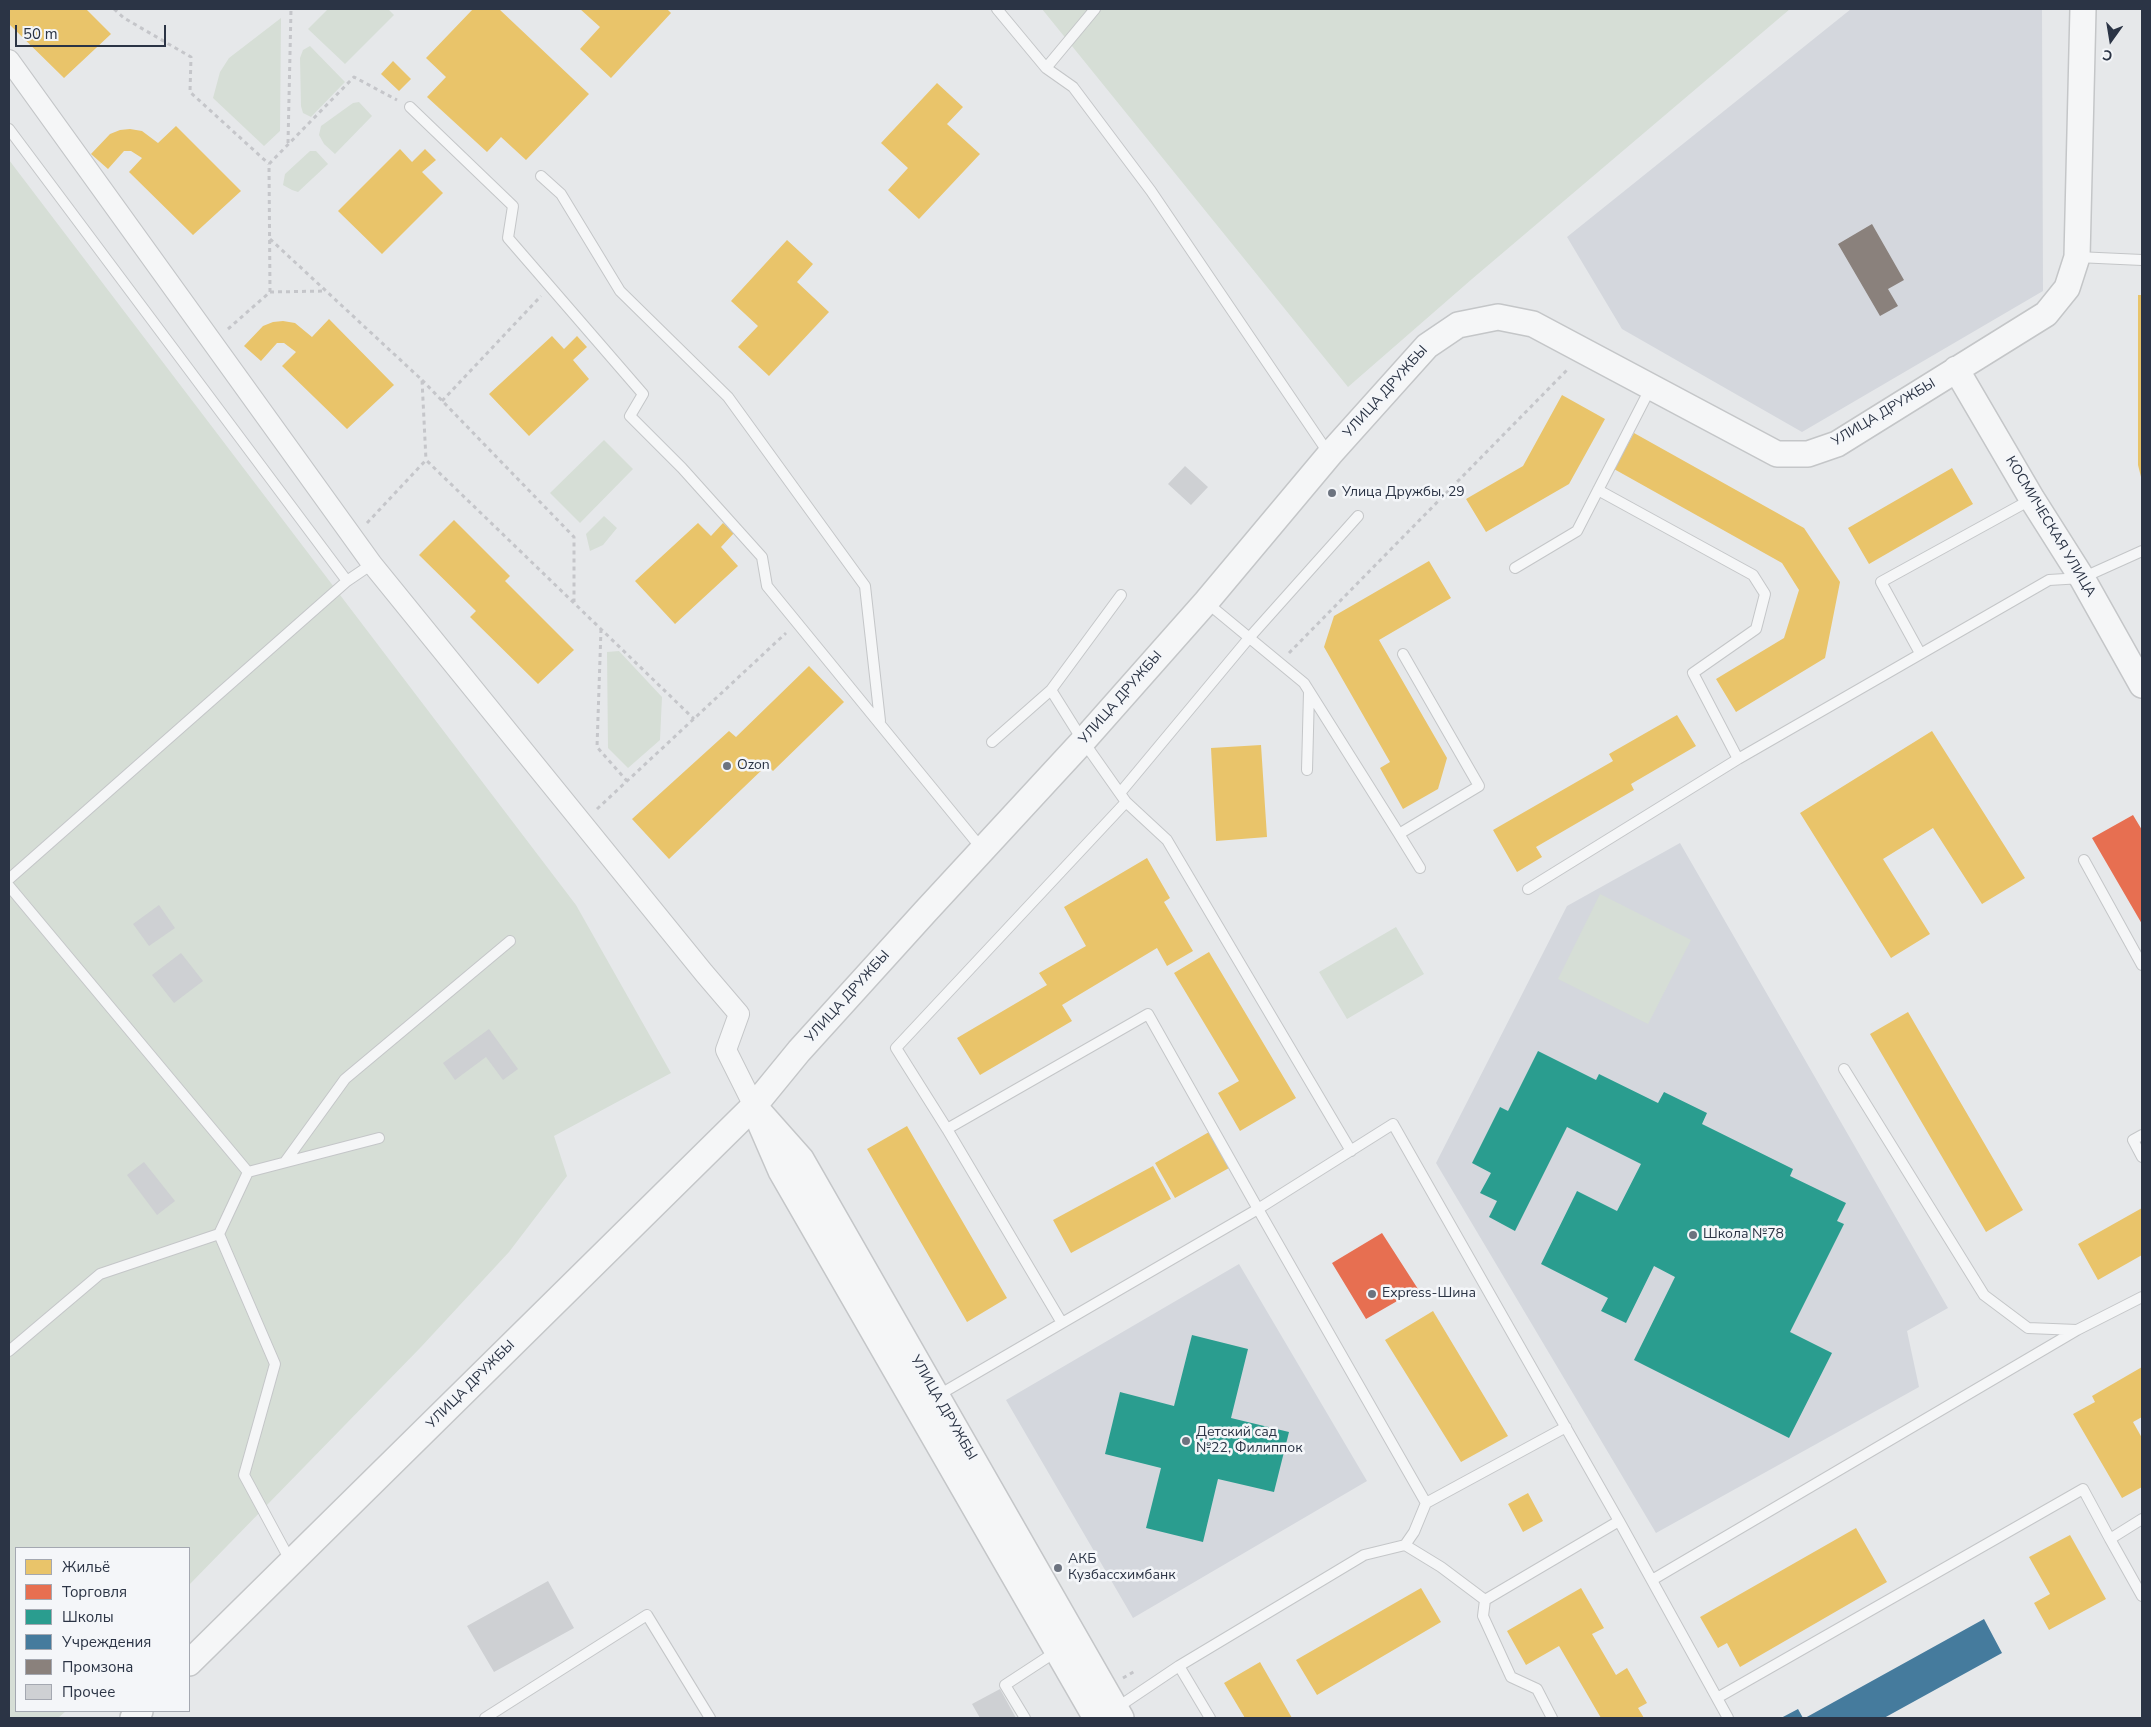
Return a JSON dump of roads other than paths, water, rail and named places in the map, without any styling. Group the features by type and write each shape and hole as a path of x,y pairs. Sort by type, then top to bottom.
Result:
{"street":[{"name":"УЛИЦА ДРУЖБЫ","path":"190,1662 754,1106 799,1052 982,849 1083,741 1206,602 1330,454 1427,346 1458,325 1498,318 1533,324 1777,454 1808,454 1836,444 2046,314 2067,288 2077,257 2082,9"},
{"path":"9,60 372,564 740,1014 726,1050 754,1106"},
{"name":"КОСМИЧЕСКАЯ УЛИЦА","path":"1956,369 2032,500 2082,578 2142,685"},
{"name":"УЛИЦА ДРУЖБЫ","path":"754,1106 801,1159 936,1396 1108,1716"},
{"name":"УЛИЦА ДРУЖБЫ","path":"754,1106 781,1171 1057,1651 1108,1716"}],"lane":[{"path":"997,9 1046,68 1073,87 1151,191 1330,454"},
{"path":"1046,68 1095,9"},
{"path":"410,107 513,206 508,238 643,394 630,416 682,468 762,557 767,586 982,849"},
{"path":"9,129 347,581"},
{"path":"542,176 561,194 620,291 728,397 865,586 880,722"},
{"path":"2077,257 2142,260"},
{"path":"1515,568 1577,531 1651,387"},
{"path":"1598,490 1753,576 1765,594 1756,629 1693,673 1738,759"},
{"path":"1920,653 1881,582 2032,500"},
{"path":"1120,793 1249,638 1358,516"},
{"path":"1528,889 1738,759 2049,580 2082,578 2142,551"},
{"path":"9,879 347,581 372,564"},
{"path":"992,742 1051,690 1121,595"},
{"path":"1206,602 1304,683 1420,868"},
{"path":"1399,834 1479,786 1403,654"},
{"path":"1051,690 1083,741 1126,802 1167,840 1351,1151"},
{"path":"1307,770 1310,691"},
{"path":"1062,1323 947,1128 896,1048 1126,802"},
{"path":"2084,860 2142,965"},
{"path":"9,886 248,1172"},
{"path":"285,1162 345,1079 510,941"},
{"path":"947,1128 1148,1014 1426,1503"},
{"path":"1844,1069 1984,1295 2028,1328 2078,1330"},
{"path":"936,1396 1258,1208 1393,1124 1566,1427 1728,1718"},
{"path":"2142,1135 2133,1140 2142,1157"},
{"path":"9,1351 100,1274 219,1234 248,1172 379,1138"},
{"path":"219,1234 275,1364 244,1475 291,1562"},
{"path":"1652,1580 2078,1330 2142,1297"},
{"path":"1108,1716 1179,1666 1364,1554 1405,1545 1414,1532 1426,1503 1566,1427"},
{"path":"1717,1698 2083,1489 2142,1596"},
{"path":"2110,1539 2142,1519"},
{"path":"1485,1600 1619,1521"},
{"path":"1405,1545 1485,1600"},
{"path":"1485,1600 1483,1616 1511,1677 1537,1689 1552,1718"},
{"path":"485,1718 647,1615 710,1718"},
{"path":"1025,1718 1004,1685 1057,1651"},
{"path":"1179,1666 1210,1718"}],"place":[{"name":"Улица Дружбы, 29","path":"1332,493"},
{"name":"Ozon","path":"727,766"},
{"name":"Школа №78","path":"1693,1235"},
{"name":"Express-Шина","path":"1372,1294"},
{"name":"Детский сад №22, Филиппок","path":"1186,1441"},
{"name":"АКБ Кузбассхимбанк","path":"1058,1568"}]}
